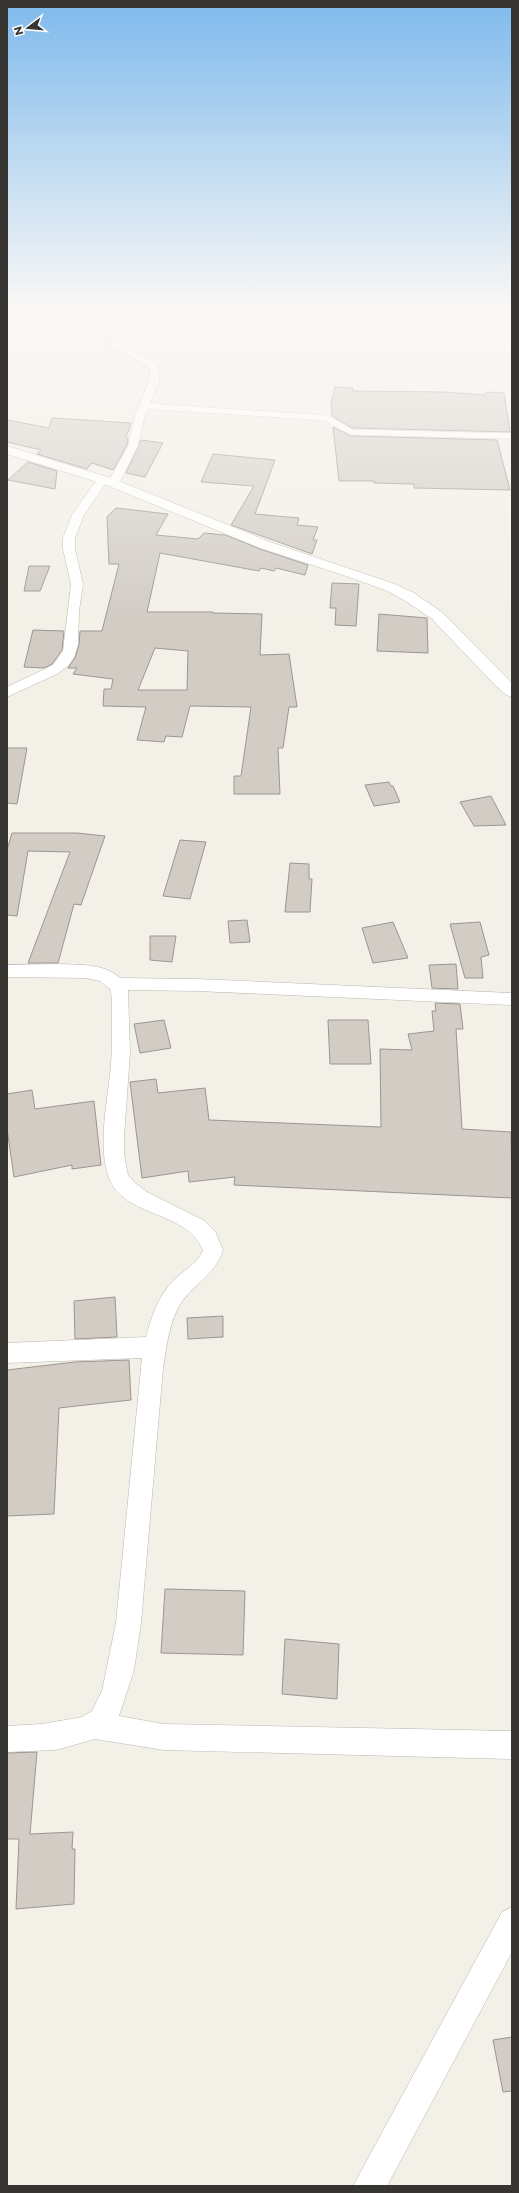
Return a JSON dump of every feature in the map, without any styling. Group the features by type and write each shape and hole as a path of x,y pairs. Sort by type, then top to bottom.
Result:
{"street":[{"path":"8,691 57,668 63,663 70,651 74,640 73,610 77,580 70,549 69,537 83,508 125,464 133,446 142,413"},
{"path":"7,450 107,482 266,545 385,586 406,595 426,607 449,626 489,672 512,692"},
{"path":"7,971 88,973 106,976 117,984 120,992 121,1051 114,1136 114,1164 116,1171 125,1187 194,1225 207,1235 213,1250 208,1260 186,1282 168,1306 158,1329 127,1632 112,1702 104,1715 87,1728 64,1734 7,1739"},
{"path":"117,984 196,985 512,999"},
{"path":"7,1352 155,1347"},
{"path":"94,1724 164,1736 512,1745"},
{"path":"369,2186 512,1922"}],"lane":[{"path":"256,413 327,418 335,421 345,430 352,432 510,436"}],"building":[{"path":"332,413 507,413 510,432 352,428 332,416"},
{"path":"52,418 131,423 126,438 128,439 127,445 113,470 92,463 87,469 37,454 41,450 7,442 7,420 49,428"},
{"path":"333,427 351,436 497,440 510,490 414,488 414,484 374,483 374,481 339,481"},
{"path":"141,440 163,443 145,477 126,473"},
{"path":"213,454 275,460 255,514 299,518 297,525 318,527 313,540 317,540 312,554 231,525 254,486 201,482"},
{"path":"28,462 57,471 55,489 8,480"},
{"path":"116,508 168,514 156,535 198,539 204,533 225,535 260,549 308,565 305,575 276,568 274,571 261,568 259,571 160,553 147,612 262,614 260,655 289,654 297,707 289,707 283,748 278,748 280,794 234,794 234,776 241,776 251,707 190,706 182,737 166,736 164,742 137,740 146,707 103,706 104,689 111,689 113,679 73,674 77,668 68,668 75,658 79,645 80,631 102,631 119,564 109,564 107,517","holes":["155,648 188,651 187,690 138,690"]},
{"path":"29,566 50,566 40,591 24,591"},
{"path":"332,583 359,584 356,626 335,625 336,608 330,608"},
{"path":"379,614 427,618 428,653 377,651"},
{"path":"33,630 64,631 62,650 52,664 44,668 24,667"},
{"path":"7,748 27,748 17,804 7,803"},
{"path":"389,782 391,786 393,786 400,802 374,806 365,785"},
{"path":"491,796 506,825 474,826 460,802"},
{"path":"12,833 77,833 105,836 81,905 74,904 58,963 28,963 70,852 28,851 17,916 7,915 7,850"},
{"path":"180,840 206,842 190,899 163,896"},
{"path":"290,863 309,864 309,879 312,879 310,912 285,912"},
{"path":"247,920 250,942 230,943 228,921"},
{"path":"393,922 408,958 373,963 362,928"},
{"path":"480,922 489,955 481,957 483,978 465,978 450,924"},
{"path":"150,936 176,936 172,962 150,960"},
{"path":"456,964 458,989 432,988 429,965"},
{"path":"435,1003 460,1004 463,1029 456,1029 462,1129 511,1132 512,1198 234,1185 235,1177 189,1182 188,1171 142,1178 130,1082 156,1079 158,1093 205,1088 209,1120 381,1127 380,1049 412,1050 408,1034 434,1031 432,1011 436,1011"},
{"path":"164,1020 171,1048 140,1053 134,1024"},
{"path":"328,1020 368,1020 371,1064 330,1064"},
{"path":"32,1090 35,1109 94,1101 101,1165 72,1169 72,1165 14,1177 7,1129 7,1094"},
{"path":"115,1297 117,1337 75,1339 74,1301"},
{"path":"223,1316 223,1337 188,1339 187,1318"},
{"path":"129,1360 131,1400 59,1408 54,1514 7,1516 7,1370 75,1362"},
{"path":"165,1589 245,1591 243,1655 161,1653"},
{"path":"285,1639 339,1644 337,1699 282,1694"},
{"path":"37,1752 30,1834 73,1832 72,1849 75,1849 74,1904 16,1909 19,1839 7,1839 7,1753"},
{"path":"512,2037 512,2091 503,2092 493,2040"}]}
